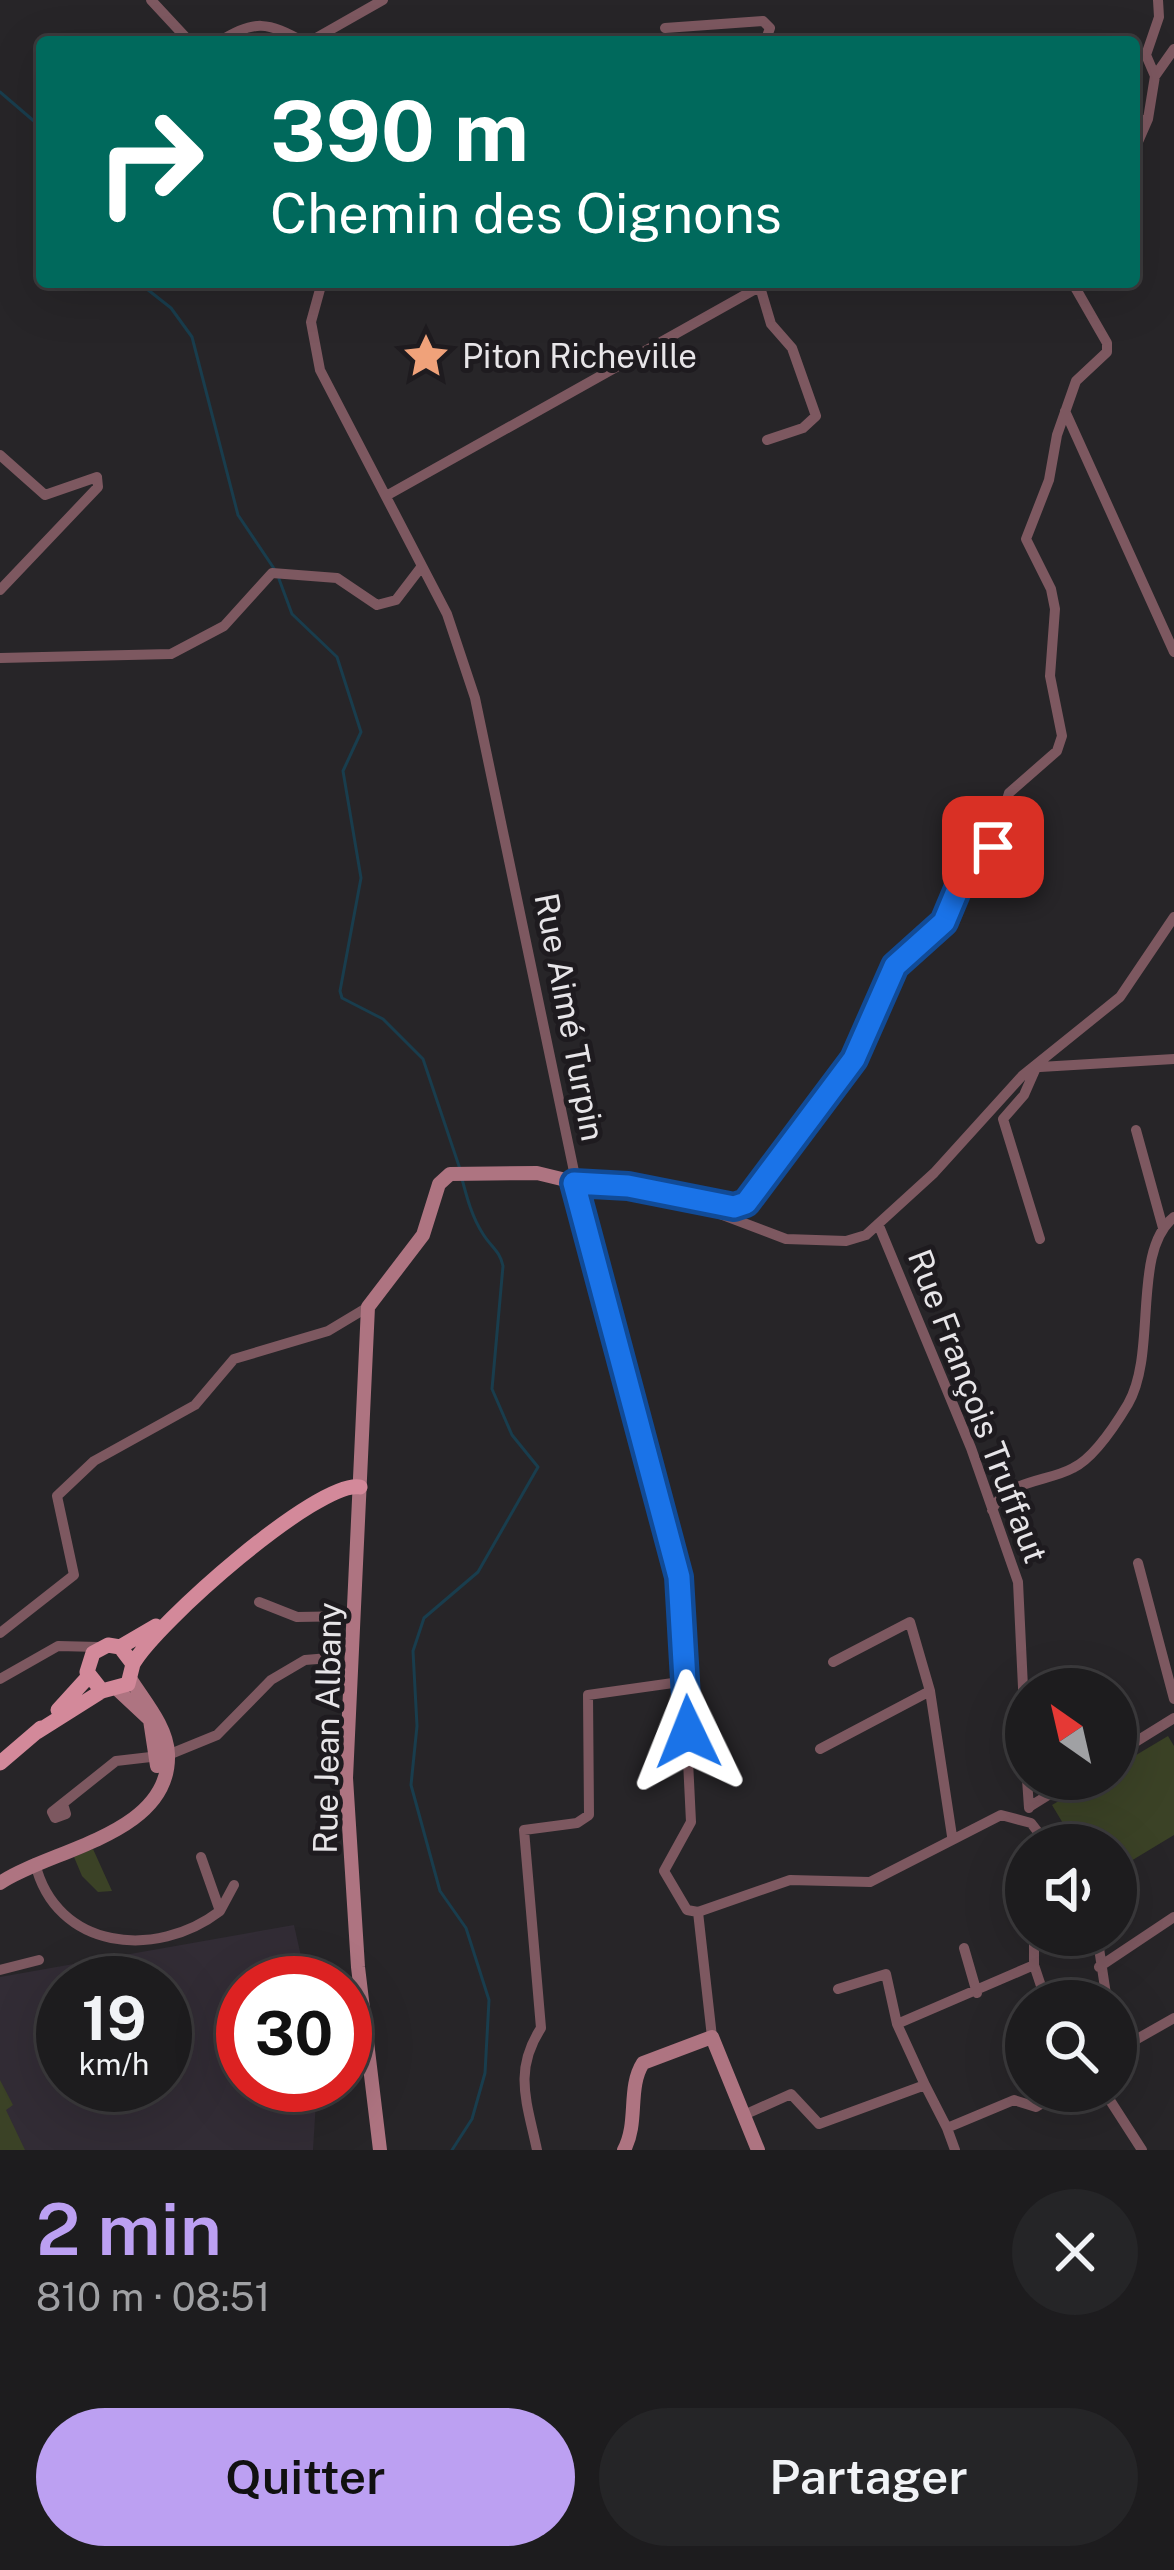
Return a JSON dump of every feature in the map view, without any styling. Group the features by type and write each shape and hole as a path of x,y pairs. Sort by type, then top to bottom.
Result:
{"main road":[{"path":"0,1763 37,1732 121,1681 181,1611 329,1490 360,1486"},
{"path":"37,1732 111,1647 181,1611"},
{"path":"111,1647 121,1681"},
{"path":"87,1672 121,1681"}],"street":[{"path":"151,0 184,36"},
{"path":"318,36 383,0"},
{"path":"1155,76 1146,55 1159,17 1158,0"},
{"path":"665,28 763,21 770,28 767,36"},
{"path":"229,36 253,22 295,36"},
{"path":"1140,137 1155,76 1174,49"},
{"path":"1140,121 1148,119"},
{"name":"Rue Aimé Turpin","path":"320,288 311,322 320,370 448,614 488,746 574,1183 679,1577 691,1822 664,1871 687,1910 698,1912"},
{"path":"386,496 757,288"},
{"path":"765,288 771,324 792,347 816,416 803,428 767,440"},
{"path":"0,1634 74,1575 57,1496 94,1461 195,1406 234,1359 328,1330 368,1306 415,1248 439,1184 450,1174 537,1173 734,1207 759,1192 854,1059 895,966 944,922 962,879 993,847 1009,793 1058,751 1062,736 1051,676 1052,589 1026,539 1049,480 1076,381 1107,352 1107,343 1075,288"},
{"path":"1065,411 1174,652"},
{"path":"0,455 45,495 80,479 97,478 98,487 0,590"},
{"path":"0,658 171,654 224,626 277,572 338,578 377,605 396,600 422,566"},
{"path":"699,1202 786,1239 846,1240 879,1226 934,1173 987,1110 1120,998 1174,917"},
{"path":"1037,1067 1174,1059"},
{"path":"1037,1067 1024,1095 1003,1119 1040,1239"},
{"path":"1136,1130 1162,1228"},
{"path":"992,1510 1010,1490 1080,1464 1127,1406 1141,1373 1153,1246 1174,1217"},
{"name":"Rue François Truffaut","path":"879,1226 1018,1582 1022,1668"},
{"name":"Rue Jean Albany","path":"368,1306 350,1671 350,1849 380,2150"},
{"path":"1138,1563 1174,1699"},
{"path":"259,1602 297,1617 355,1616"},
{"path":"833,1662 910,1622 930,1691 952,1836"},
{"path":"0,1679 58,1646 111,1647"},
{"path":"58,1646 87,1672"},
{"path":"62,1804 116,1761 164,1755 217,1735 271,1680 305,1660 329,1658 350,1671"},
{"path":"0,1883 124,1823 142,1806 164,1755 150,1720 121,1681"},
{"path":"537,2150 523,2080 525,2053 541,2028 524,1830 577,1823 589,1815 588,1695 686,1681"},
{"path":"820,1749 930,1691"},
{"path":"1137,1741 1174,1718"},
{"path":"1029,1800 1032,1824"},
{"path":"1029,1807 1040,1800"},
{"path":"758,2150 712,2038 698,1912 790,1880 870,1882 952,1836 1001,1815 1026,1824"},
{"path":"201,1857 220,1911"},
{"path":"35,1863 54,1907 76,1927 98,1936 160,1939 192,1931 220,1911 233,1885"},
{"path":"1099,1967 1174,1917"},
{"path":"964,1948 977,1993"},
{"path":"1034,1956 1039,1980"},
{"path":"1098,1956 1102,1980"},
{"path":"0,1970 36,1961"},
{"path":"897,2024 1034,1966"},
{"path":"838,1989 886,1974 897,2024 955,2150"},
{"path":"1137,2038 1174,2018"},
{"path":"624,2150 635,2125 636,2075 643,2063 712,2038"},
{"path":"744,2115 791,2094 819,2124 925,2085"},
{"path":"947,2128 1005,2104"},
{"path":"1118,2112 1142,2150"}],"shaded area":[{"path":"294,1925 301,1956 216,1956 216,2112 315,2112 313,2150 0,2150 0,1977 36,1971 36,2112 192,2112 192,1956 119,1956"}],"green space":[{"path":"1168,1736 1174,1746 1174,1835 1137,1857 1137,1824 1063,1824 1052,1805 1060,1800 1137,1800 1137,1754"},
{"path":"93,1849 112,1891 98,1892 82,1876 74,1857"},
{"path":"0,2080 13,2105 6,2110 25,2150 0,2150"}],"waterway":[{"path":"0,92 36,123"},
{"path":"146,288 171,308 192,337 238,515 275,570"},
{"path":"279,579 292,614 337,657 361,732 343,771 361,878 342,998 383,1019 423,1059 460,1169"},
{"path":"452,2150 472,2119 485,2073 489,2000 466,1928 440,1891 411,1785 417,1726 413,1651 424,1618 478,1572 538,1467 512,1435 492,1389 503,1266 476,1221 462,1179"}],"place":[{"name":"Piton Richeville","path":"426,356"}],"route":[{"path":"688,1732 679,1577 574,1183 628,1186 734,1207 746,1203 815,1118 854,1059 880,1010 895,966 944,922 962,879 993,847"}]}
